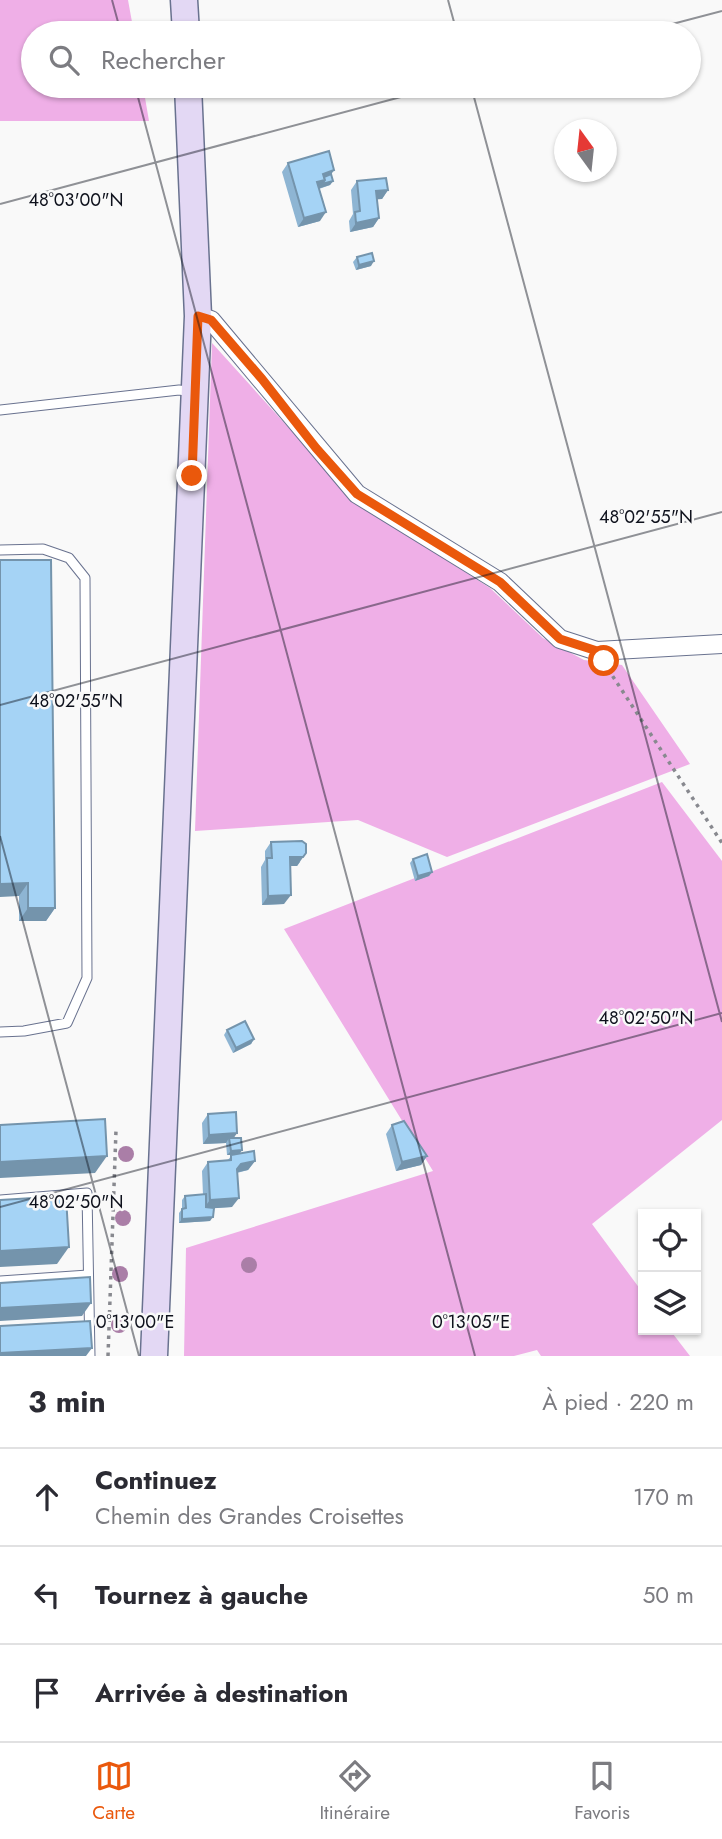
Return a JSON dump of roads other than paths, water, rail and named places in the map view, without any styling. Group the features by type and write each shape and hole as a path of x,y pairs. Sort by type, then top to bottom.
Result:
{"main road":[{"path":"184,0 185,21"},
{"path":"154,1356 198,316 189,98"}],"street":[{"path":"198,316 211,320 357,494 500,582 560,639 597,651 722,644"}],"lane":[{"path":"0,410 179,390 195,392"},
{"path":"0,550 43,549 69,558 85,578 87,978 68,1023 24,1031 0,1031"},
{"path":"0,1200 87,1193 90,1356"},
{"path":"0,1281 88,1275"},
{"path":"76,1324 89,1324"}]}
